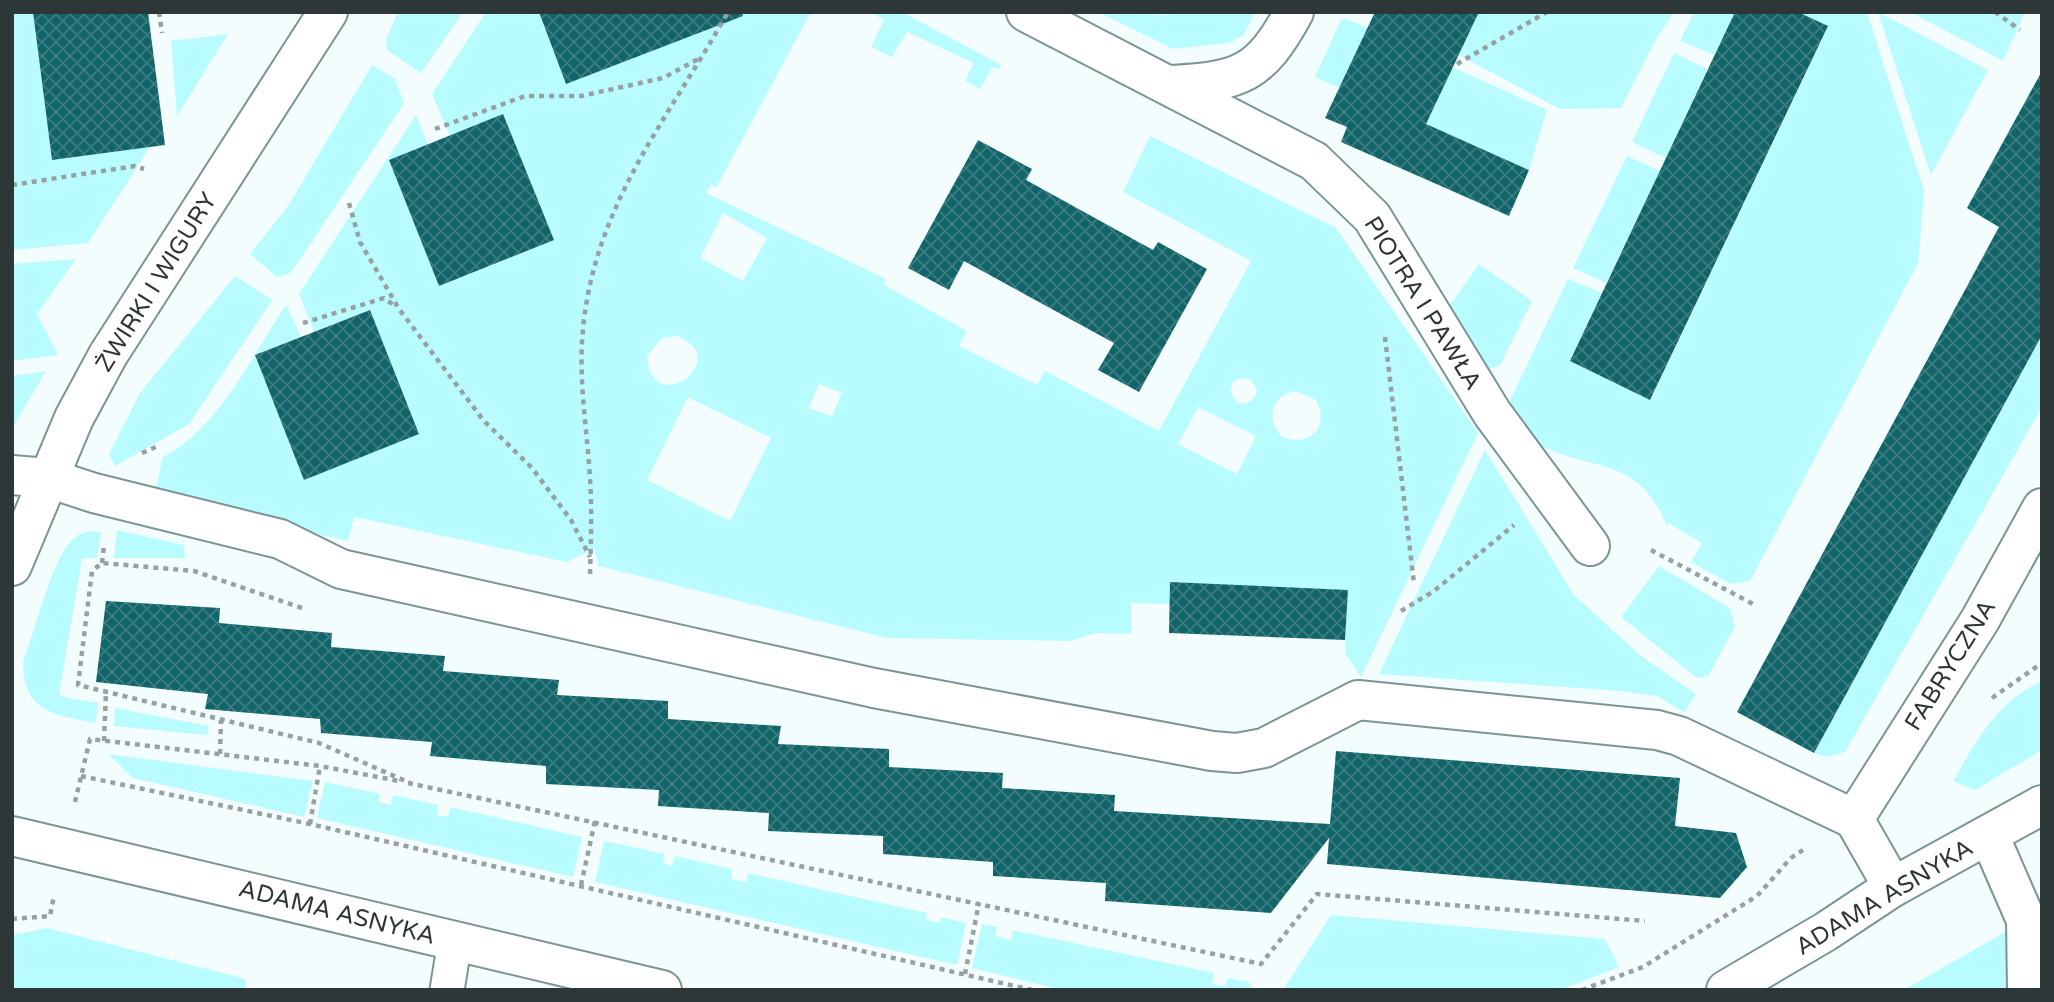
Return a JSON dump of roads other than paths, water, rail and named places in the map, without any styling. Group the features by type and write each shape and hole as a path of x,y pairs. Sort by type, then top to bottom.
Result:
{"street":[{"name":"ŻWIRKI I WIGURY","path":"12,566 30,476 74,418 108,355 328,12"},
{"name":"PIOTRA I PAWŁA","path":"1026,12 1172,85 1314,161 1372,218 1492,413 1590,546"},
{"path":"1172,85 1228,78 1256,66 1280,38 1294,12"},
{"path":"30,476 280,539 341,569 874,688 1237,753 1264,748 1358,700 1657,730 1679,736 1854,819 1893,887"},
{"name":"FABRYCZNA","path":"1854,819 1980,620 2042,508"},
{"name":"ADAMA ASNYKA","path":"1726,990 1825,932 1893,887 2042,805"},
{"path":"1989,835 2026,919 2027,990"},
{"name":"ADAMA ASNYKA","path":"12,836 662,990"}],"lane":[{"path":"447,990 455,941"}]}
